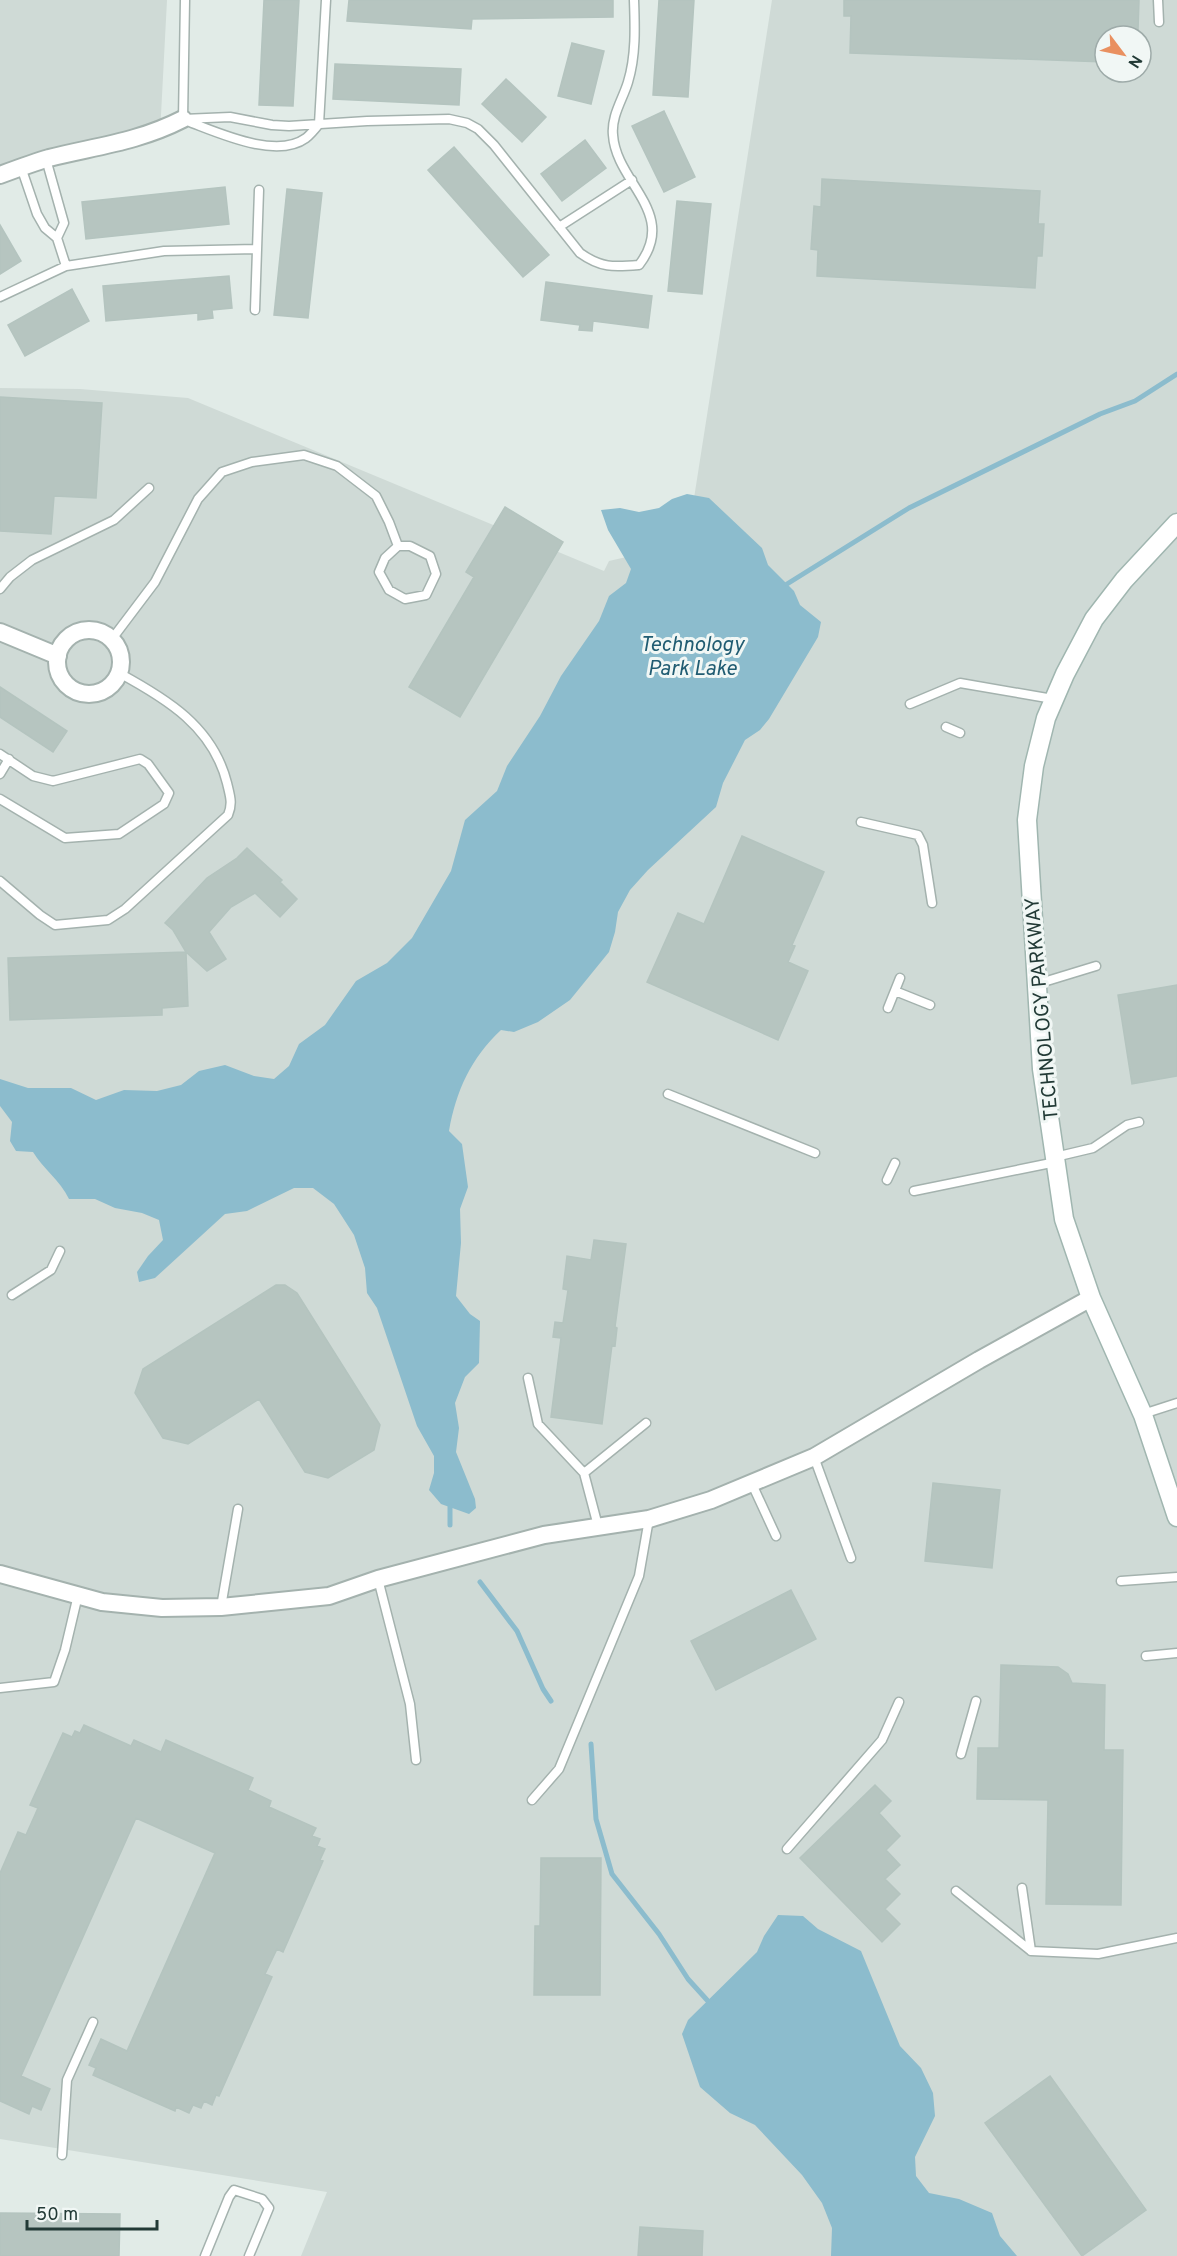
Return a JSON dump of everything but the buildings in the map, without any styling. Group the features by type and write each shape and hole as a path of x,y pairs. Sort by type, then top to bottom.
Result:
{"street":[{"path":"0,175 46,159 131,141 183,119"},
{"name":"TECHNOLOGY PARKWAY","path":"1177,524 1124,580 1094,620 1053,699 1034,766 1027,820 1042,1069 1064,1220 1091,1298 1143,1414 1177,1517"},
{"path":"87,630 100,632 112,639 119,649 121,661 119,673 110,686 96,693 81,693 67,685 58,672 58,656 63,643 74,634 87,630"},
{"path":"0,632 58,656"},
{"path":"1,1578 102,1602 162,1608 220,1607 328,1596 378,1579 544,1534 649,1519 711,1500 814,1457 979,1360 1091,1298"}],"lane":[{"path":"183,119 185,0"},
{"path":"183,119 220,133 274,147 294,144 305,139 319,124 326,0"},
{"path":"183,119 230,117 272,125 449,119 467,123 478,129 494,145 580,253 605,267 639,265 648,254 651,214 626,171 613,136 614,122 633,61 634,0"},
{"path":"1158,0 1160,22"},
{"path":"46,159 64,223 57,238"},
{"path":"21,167 38,214 45,228 57,238 66,266"},
{"path":"559,227 632,180"},
{"path":"255,310 259,190"},
{"path":"0,297 66,266 164,251 256,249"},
{"path":"112,639 155,582 198,499 222,472 252,462 304,455 337,466 376,496 398,546"},
{"path":"0,589 10,577 32,560 114,520 149,488"},
{"path":"398,546 410,546 430,556 436,574 426,595 405,599 389,590 380,572 385,558 398,546"},
{"path":"0,881 55,925 108,920 125,909 228,815 232,805 222,762 193,722 156,693 119,673"},
{"path":"910,704 960,684 1053,699"},
{"path":"946,727 960,733"},
{"path":"0,754 33,776 53,781 140,759 148,764 169,793 165,804 119,834 65,838 0,799"},
{"path":"0,774 9,759"},
{"path":"861,822 918,835 923,845 932,903"},
{"path":"1037,984 1096,966"},
{"path":"888,1008 900,978"},
{"path":"895,990 930,1005"},
{"path":"668,1094 815,1153"},
{"path":"914,1191 1056,1159 1093,1148 1127,1125 1139,1122"},
{"path":"887,1180 895,1163"},
{"path":"12,1295 51,1270 60,1251"},
{"path":"528,1378 538,1424 584,1473 598,1526"},
{"path":"1143,1414 1177,1404"},
{"path":"584,1473 646,1423"},
{"path":"814,1457 851,1558"},
{"path":"752,1484 776,1536"},
{"path":"220,1607 238,1509"},
{"path":"532,1800 559,1769 639,1576 649,1519"},
{"path":"1121,1581 1177,1577"},
{"path":"378,1579 410,1704 416,1761"},
{"path":"0,1688 54,1682 65,1650 78,1595"},
{"path":"1146,1656 1177,1653"},
{"path":"961,1754 976,1701"},
{"path":"787,1850 882,1740 899,1702"},
{"path":"1022,1888 1031,1951"},
{"path":"956,1891 1031,1951 1098,1954 1177,1938"},
{"path":"62,2155 67,2080 93,2022"},
{"path":"205,2256 234,2190 262,2199 269,2208 249,2256"}],"shaded area":[{"path":"0,0 167,0 160,134 0,174"},
{"path":"772,0 1177,0 1177,2256 301,2256 327,2192 0,2139 0,388 80,389 188,398 604,571 609,561 687,543"}],"water":[{"name":"Technology Park Lake","path":"687,494 709,498 762,548 768,565 794,591 800,605 821,622 818,637 769,719 760,730 745,740 723,783 716,807 648,870 630,890 618,912 609,952 570,1000 538,1022 514,1032 501,1030 481,1052 466,1076 456,1102 449,1131 462,1144 468,1187 460,1209 461,1243 456,1296 470,1314 480,1321 479,1363 465,1377 455,1403 459,1428 456,1452 475,1499 476,1508 469,1514 441,1504 429,1490 434,1473 434,1456 417,1426 377,1308 367,1293 365,1268 354,1235 334,1204 313,1188 294,1188 247,1211 225,1214 155,1278 139,1282 137,1272 163,1240 159,1220 142,1213 115,1208 95,1199 69,1199 33,1152 16,1151 10,1141 12,1122 0,1106 0,1079 28,1088 71,1088 96,1100 124,1090 157,1091 181,1085 199,1071 225,1065 254,1076 274,1079 289,1066 299,1044 325,1025 356,981 387,963 412,938 451,871 465,820 497,791 507,766 540,716 561,676 599,621 609,596 626,583 631,569 608,530 601,510 620,508 639,512 659,508 672,499"},
{"path":"778,1915 803,1916 818,1929 861,1951 900,2046 921,2068 933,2093 935,2116 915,2157 916,2176 929,2193 959,2199 992,2213 1000,2236 1017,2256 831,2256 832,2228 822,2203 802,2175 755,2125 730,2113 700,2087 682,2034 688,2020 757,1952 764,1936"}],"waterway":[{"path":"787,584 909,508 1100,414 1135,401 1177,374"},
{"path":"450,1507 450,1525"},
{"path":"480,1582 517,1631 543,1689 551,1701"},
{"path":"591,1744 596,1819 612,1874 659,1934 688,1979 707,2000"}]}
